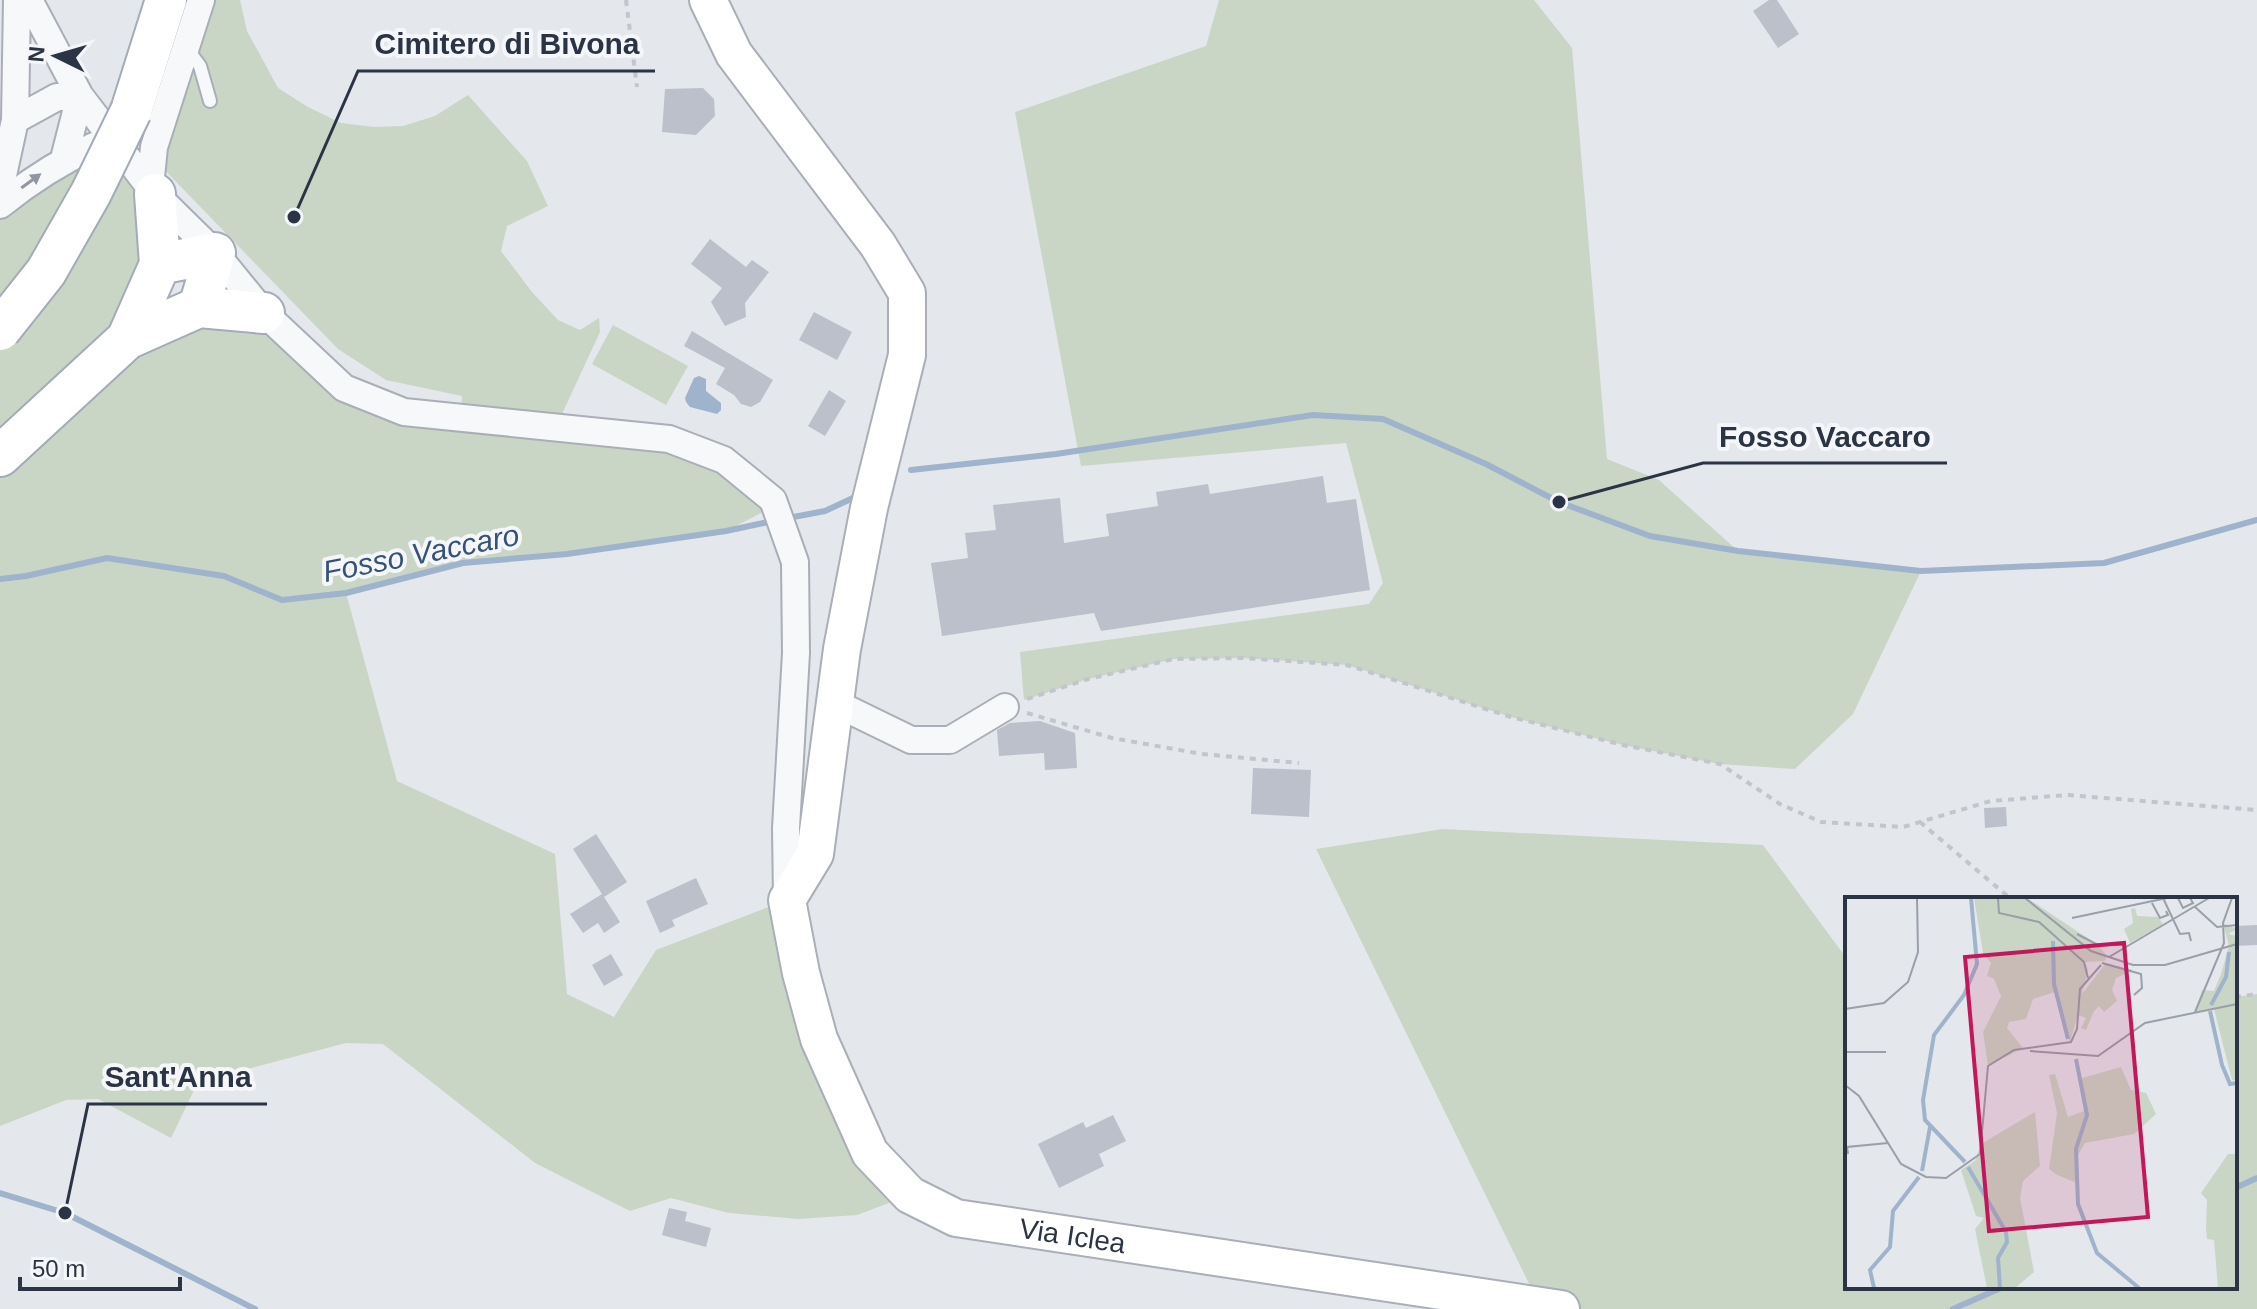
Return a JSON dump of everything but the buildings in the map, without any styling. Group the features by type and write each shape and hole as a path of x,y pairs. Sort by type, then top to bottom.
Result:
{"main road":[{"path":"0,330 46,272 91,193 131,111 166,0"},
{"path":"127,339 160,264 146,182"},
{"path":"160,264 215,253 199,307"},
{"path":"0,456 127,339 199,307 264,313"}],"street":[{"path":"0,189 15,120 17,0"},
{"path":"29,0 80,96 146,182 215,253 264,313 344,388 404,412 669,439 724,460 773,500 795,562 796,653 786,828 787,900"},
{"path":"146,182 154,147 201,0"},
{"path":"708,0 734,54 878,245 907,293 907,355 869,508 842,649 815,854 787,900"},
{"path":"15,120 57,97 80,96"},
{"path":"64,159 80,96"},
{"path":"0,205 64,159 94,146 146,182"},
{"path":"835,703 911,740 950,740 1005,707"},
{"name":"Via Iclea","path":"787,900 801,973 819,1039 870,1153 910,1195 956,1218 1561,1309"}],"lane":[{"path":"186,47 200,66 210,101"}],"path":[{"path":"626,0 637,87"},
{"path":"1005,707 1088,679 1174,659 1243,658 1347,665 1511,717 1623,745 1720,764 1780,804 1821,822 1903,827 1991,801 2067,795 2257,810"},
{"path":"1005,707 1112,738 1202,754 1299,763"},
{"path":"1920,822 2009,897"},
{"path":"2237,997 2257,994"}],"green space":[{"path":"201,0 240,0 247,31 278,88 341,123 374,127 403,126 435,116 468,95 527,161 548,206 507,226 501,251 558,320 580,330 599,318 600,332 556,427 669,439 775,506 726,531 567,554 463,563 346,593 397,781 555,854 567,994 614,1017 656,950 787,900 801,973 910,1195 857,1215 798,1219 729,1213 671,1198 630,1211 535,1163 383,1044 346,1043 198,1082 171,1138 98,1099 66,1100 0,1126 0,205 94,146 155,194 127,337 264,313 345,388 461,417 462,396 386,380 338,349 154,159"},
{"path":"1219,0 1534,0 1572,48 1607,459 1659,480 1738,551 1921,571 1853,714 1795,769 1719,764 1623,745 1511,717 1347,665 1243,658 1174,659 1088,679 1024,700 1020,652 1369,604 1383,583 1346,443 1081,466 1015,112 1206,46"},
{"path":"613,325 688,366 666,405 592,364"},
{"path":"1443,829 1763,845 1845,956 1845,1289 2237,1289 2237,997 2257,994 2257,1309 1561,1309 1540,1306 1316,849"}],"water":[{"path":"699,376 706,379 706,391 721,403 717,414 690,407 686,402 694,378"}],"waterway":[{"name":"Fosso Vaccaro","path":"911,470 1056,454 1313,415 1383,419 1486,464 1559,502 1650,536 1738,551 1921,571 2104,563 2257,520"},
{"name":"Fosso Vaccaro","path":"788,518 825,511 853,498"},
{"name":"Fosso Vaccaro","path":"0,579 107,558 224,576 282,600 346,593 463,563 567,554 726,531 773,521"},
{"path":"2237,1187 2257,1178"},
{"path":"0,1193 65,1213 255,1309"},
{"path":"1953,1309 1998,1289"}],"place":[{"name":"Cimitero di Bivona","path":"294,217"},
{"name":"Fosso Vaccaro","path":"1559,502"},
{"name":"Sant'Anna","path":"65,1213"}]}
